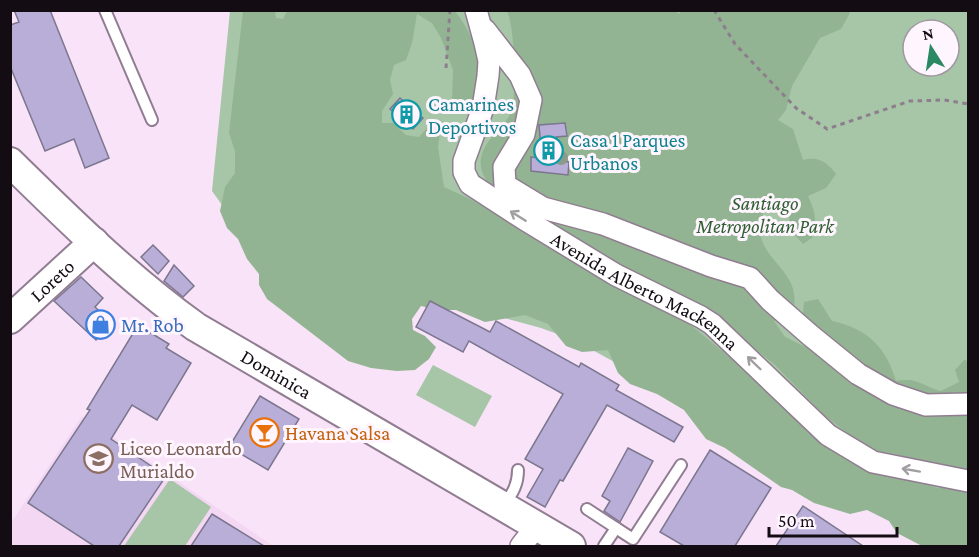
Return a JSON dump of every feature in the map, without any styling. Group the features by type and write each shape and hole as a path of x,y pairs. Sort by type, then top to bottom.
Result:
{"main road":[{"name":"Dominica","path":"10,162 150,292 203,332 502,508 528,537 571,546"},
{"name":"Loreto","path":"10,319 94,242"}],"street":[{"path":"474,14 520,75 531,100 524,134 504,167 505,185 543,208 603,224 711,266 750,278 770,300 818,342 858,374 893,394 926,405 969,404"},
{"name":"Avenida Alberto Mackenna","path":"474,14 489,61 483,108 464,160 464,172 470,184 616,275 712,324 828,435 844,446 873,462 969,481"}],"lane":[{"path":"105,10 152,120"},
{"path":"587,509 633,539 681,465"},
{"path":"502,508 514,492 518,470"},
{"path":"604,546 616,528"}],"path":[{"path":"446,69 450,10"},
{"path":"714,10 735,44 796,108 827,129 910,101 944,100 969,104"}],"shaded area":[{"name":"Liceo Leonardo Murialdo","path":"82,416 273,546 11,546 11,523"}],"green space":[{"path":"674,10 679,14 682,10 849,11 841,29 820,38 792,86 786,110 778,120 793,129 803,160 822,161 836,174 826,188 808,196 814,212 815,226 812,238 803,244 791,231 789,217 780,210 763,213 760,225 761,238 772,257 786,274 794,294 794,306 774,321 785,337 820,354 810,322 803,313 804,302 818,299 832,321 856,329 874,341 887,358 896,381 915,381 941,391 959,382 955,370 964,360 968,361 968,472 868,449 824,415 774,364 726,327 648,280 514,205 489,184 481,168 481,159 491,138 511,112 513,103 513,46 507,11"},
{"name":"Santiago Metropolitan Park","path":"230,11 968,11 968,546 881,507 574,340 541,328 267,253 248,241 212,191"},
{"path":"243,11 275,11 276,18 283,19 287,11 455,11 468,30 477,53 480,72 478,98 463,103 452,100 453,70 441,38 432,23 417,14 412,43 406,60 394,65 390,80 393,94 382,111 382,123 393,123 406,135 419,137 429,126 437,124 440,132 438,147 444,187 472,200 576,261 652,301 692,326 780,399 808,433 829,447 937,488 947,485 968,488 968,546 922,546 897,533 889,521 867,510 850,514 814,503 792,490 781,487 725,448 706,439 684,410 657,394 630,384 618,373 608,350 582,352 566,346 548,324 525,315 485,322 456,310 439,310 421,306 412,319 413,330 425,336 436,347 429,359 415,370 397,371 371,368 348,361 267,299 259,285 259,274 247,259 238,239 227,228 220,211 225,187 235,173 235,151 229,133"},
{"path":"433,365 492,396 475,427 416,395"},
{"path":"170,479 211,507 185,546 124,546"}],"building":[{"path":"14,10 50,10 109,158 85,168 74,139 45,151 10,66 10,25 19,22"},
{"name":"Camarines Deportivos","path":"400,98 423,118 413,129 390,109"},
{"name":"Casa 1 Parques Urbanos","path":"565,123 567,136 556,137 558,161 569,162 568,175 531,171 531,157 542,158 539,125"},
{"path":"153,245 169,261 158,274 141,257"},
{"path":"174,265 194,286 183,297 164,281"},
{"path":"81,277 103,298 95,307 112,323 96,340 54,301"},
{"path":"430,301 490,332 496,321 579,367 581,363 619,385 616,390 683,427 674,442 607,405 563,481 560,480 545,507 527,497 543,469 525,459 563,394 469,341 463,352 416,327"},
{"path":"138,325 169,344 166,348 191,363 157,420 132,405 111,439 166,476 119,546 94,546 28,503 90,410 87,409"},
{"name":"Havana Salsa","path":"260,396 299,419 268,470 229,447"},
{"path":"628,448 653,461 620,522 604,511 610,501 602,496"},
{"path":"710,450 771,488 735,546 684,546 660,532"},
{"path":"803,506 863,546 776,546"},
{"path":"212,514 264,546 191,546"}],"place":[{"name":"Camarines Deportivos","path":"407,115"},
{"name":"Casa 1 Parques Urbanos","path":"549,151"},
{"name":"Mr. Rob","path":"100,325"},
{"name":"Havana Salsa","path":"264,433"},
{"name":"Liceo Leonardo Murialdo","path":"99,459"}]}
